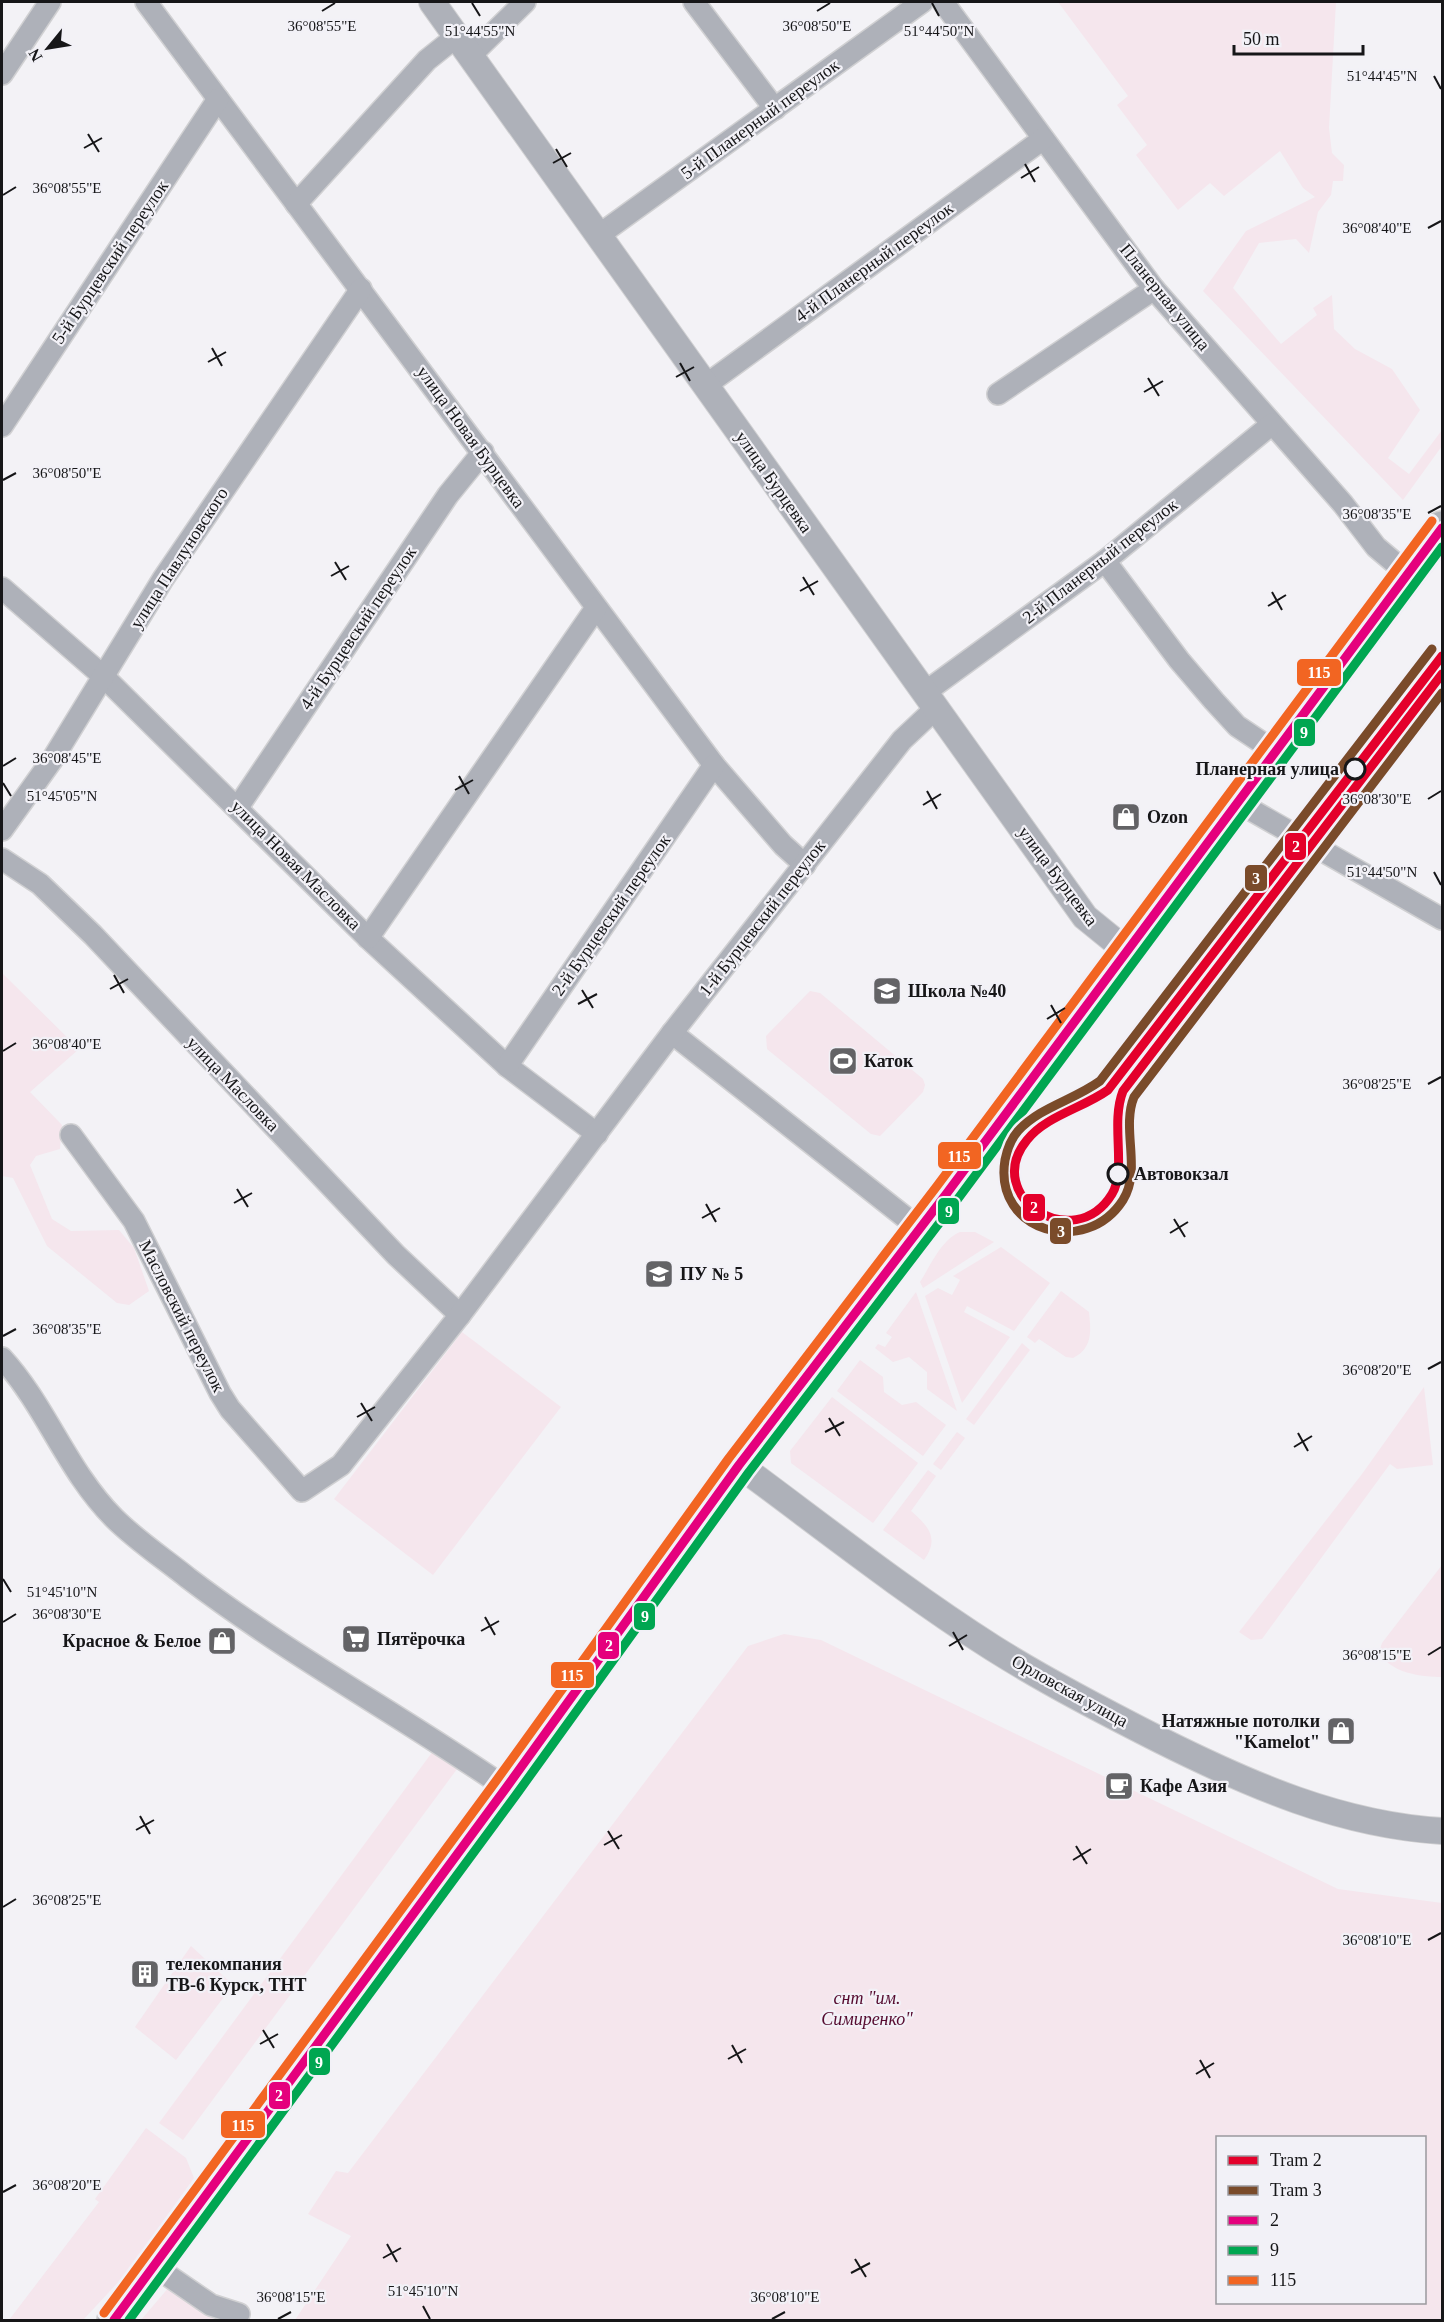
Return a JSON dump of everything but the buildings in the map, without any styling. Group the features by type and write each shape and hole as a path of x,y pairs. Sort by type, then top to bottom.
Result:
{"main road":[{"path":"114,2320 506,1788 739,1465 920,1229 1443,528"}],"street":[{"path":"2,74 50,2"},
{"name":"улица Новая Бурцевка","path":"146,2 714,765 783,845 805,865"},
{"name":"улица Бурцевка","path":"432,2 1085,917 1128,952"},
{"path":"296,204 427,60 464,46 525,2"},
{"path":"693,2 775,109"},
{"name":"5-й Планерный переулок","path":"598,235 921,2"},
{"name":"Планерная улица","path":"943,2 1154,289 1344,504 1376,547 1408,574"},
{"name":"5-й Бурцевский переулок","path":"2,426 218,99"},
{"name":"4-й Планерный переулок","path":"706,385 1043,139"},
{"name":"улица Павлуновского","path":"2,830 52,760 163,579 361,289"},
{"path":"998,394 1154,289"},
{"name":"2-й Планерный переулок","path":"930,701 1272,424"},
{"name":"4-й Бурцевский переулок","path":"238,807 448,495 483,452"},
{"path":"1105,561 1179,660 1215,701 1238,726 1275,752"},
{"name":"улица Новая Масловка","path":"2,588 103,676 368,938 507,1066 597,1134"},
{"path":"368,938 596,608"},
{"name":"1-й Бурцевский переулок","path":"302,1491 341,1465 460,1314 672,1033 805,865 930,701"},
{"name":"2-й Бурцевский переулок","path":"507,1066 714,765"},
{"path":"1239,803 1443,919"},
{"name":"улица Масловка","path":"2,859 40,884 93,935 396,1255 460,1314"},
{"path":"672,1033 920,1229"},
{"name":"Масловский переулок","path":"71,1135 134,1221 230,1409 302,1491"},
{"path":"2,1358 30,1396 93,1494 136,1539 246,1622 435,1739 506,1788"},
{"name":"Орловская улица","path":"739,1465 914,1594 993,1648 1071,1694 1191,1755 1262,1788 1317,1809 1374,1824 1443,1831"},
{"path":"154,2266 211,2305 239,2314"}],"green space":[{"path":"1058,2 1336,2 1329,128 1332,153 1344,165 1343,181 1333,181 1331,195 1318,212 1309,253 1296,239 1259,243 1233,288 1281,344 1317,315 1313,308 1332,295 1334,329 1355,349 1392,369 1420,410 1388,458 1409,474 1442,430 1442,446 1403,500 1203,291 1246,231 1315,197 1303,188 1280,151 1224,196 1210,183 1178,210 1136,155 1147,145 1117,105 1128,96"},
{"path":"2,973 79,1049 30,1092 62,1125 60,1149 36,1156 30,1165 52,1219 71,1231 119,1230 134,1248 149,1291 129,1305 117,1303 47,1246 13,1178 2,1176"},
{"name":"Каток","path":"810,991 820,993 923,1079 925,1085 923,1092 880,1136 871,1134 767,1049 766,1036"},
{"path":"960,1232 975,1232 994,1242 923,1288 920,1282 937,1254 947,1241"},
{"path":"1001,1247 1050,1283 1014,1331 967,1306 964,1312 1010,1337 962,1403 925,1296 938,1288 952,1295 960,1280 953,1276"},
{"path":"1061,1291 1089,1312 1090,1332 1087,1344 1080,1354 1073,1358 1066,1357 1039,1339 1035,1343 1027,1337"},
{"path":"916,1292 957,1411 927,1389 927,1372 909,1357 893,1362 875,1348 878,1344 885,1347 892,1337 886,1333"},
{"path":"462,1332 561,1407 433,1575 334,1499"},
{"path":"1022,1343 1030,1350 974,1425 966,1419"},
{"path":"860,1360 883,1377 884,1392 902,1405 916,1402 946,1425 923,1456 837,1391"},
{"path":"1424,1387 1433,1465 1397,1469 1390,1464 1262,1639 1251,1640 1239,1632 1362,1474"},
{"path":"832,1397 918,1463 873,1523 791,1463 790,1451"},
{"path":"957,1432 965,1438 941,1470 933,1464"},
{"path":"928,1470 936,1476 911,1511 930,1533 931,1545 924,1560 883,1530"},
{"path":"1442,1565 1442,1677 1425,1676 1398,1669 1384,1659 1379,1652 1382,1643"},
{"name":"снт \"им. Симиренко\"","path":"784,1634 821,1640 1338,1889 1442,1903 1442,2320 295,2320 351,2236 308,2214 336,2171 348,2173 748,1646"},
{"path":"436,1747 460,1765 183,2140 159,2123"},
{"path":"191,1946 233,1985 176,2060 135,2027"},
{"path":"146,2128 186,2158 194,2178 123,2277 83,2320 9,2320 99,2202 95,2199"},
{"path":"170,2286 215,2320 141,2320"}],"tram line":[{"name":"3","path":"1432,649 1100,1081 1036,1116 1016,1134 1005,1160 1005,1185 1013,1205 1027,1220 1046,1229 1066,1232 1087,1228 1107,1218 1123,1200 1131,1176 1129,1122 1134,1097 1442,693"},
{"name":"2","path":"1442,656 1108,1090 1054,1118 1027,1140 1016,1161 1016,1181 1024,1198 1038,1211 1056,1219 1076,1220 1096,1212 1112,1194 1118,1172 1118,1118 1123,1091 1442,674"}],"transit line":[{"name":"115","path":"104,2313 496,1781 729,1458 937,1186 1432,521"},
{"name":"2","path":"114,2320 506,1788 739,1465 947,1193 1442,528"},
{"name":"9","path":"129,2320 516,1795 749,1472 957,1200 1442,547"}],"place":[{"name":"Планерная улица","path":"1355,769"},
{"name":"Ozon","path":"1126,817"},
{"name":"Школа №40","path":"887,991"},
{"name":"Каток","path":"843,1061"},
{"name":"Автовокзал","path":"1118,1174"},
{"name":"ПУ № 5","path":"659,1274"},
{"name":"Пятёрочка","path":"356,1639"},
{"name":"Красное & Белое","path":"222,1641"},
{"name":"Натяжные потолки \"Kamelot\"","path":"1341,1731"},
{"name":"Кафе Азия","path":"1119,1786"},
{"name":"телекомпания ТВ-6 Курск, ТНТ","path":"145,1974"}]}
